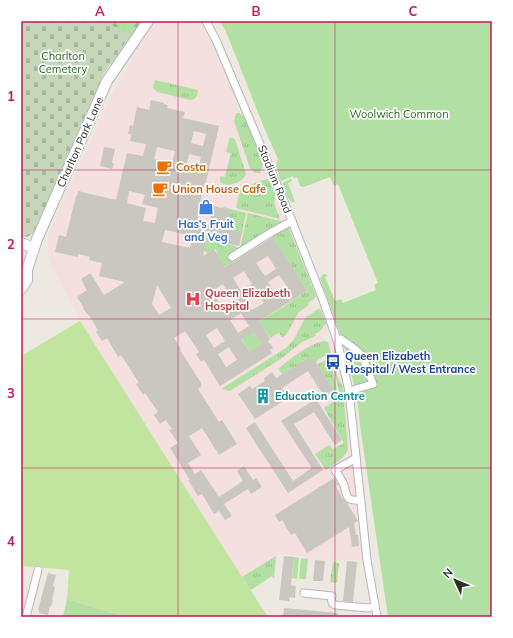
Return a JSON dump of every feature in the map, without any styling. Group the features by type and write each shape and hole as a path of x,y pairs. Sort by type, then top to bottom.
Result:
{"street":[{"name":"Charlton Park Lane","path":"21,284 37,239 107,81 148,21"},
{"name":"Stadium Road","path":"206,21 216,40 292,221 337,340 349,391 366,554 377,617"},
{"path":"232,258 270,233 292,221"},
{"path":"21,243 34,248"},
{"name":"Charlton Park Lane","path":"21,289 27,280 27,270"},
{"path":"337,340 341,339 362,356 373,384 349,391"},
{"path":"356,458 335,470 344,483 345,493 349,499 361,500"},
{"path":"25,616 38,570"},
{"path":"304,593 332,596 331,601 335,605 368,608 375,606"}],"shaded area":[{"name":"Queen Elizabeth Hospital","path":"154,21 203,21 237,97 236,102 240,113 245,115 266,165 263,172 265,177 272,179 276,189 277,200 282,212 291,226 318,296 317,299 311,304 314,309 319,307 323,309 328,326 326,332 323,334 324,340 328,340 336,347 335,354 341,378 345,386 362,561 279,554 242,577 80,321 48,258 48,235 111,96"}],"green space":[{"name":"Charlton Cemetery","path":"21,21 101,21 131,34 104,73 34,232 26,237 21,236"},
{"path":"92,21 143,21 129,41 113,30"},
{"name":"Woolwich Common","path":"219,21 492,21 492,617 388,617 357,397 345,349 320,279 322,275 325,274 328,276 325,277 335,301 341,299 343,303 376,290 374,285 378,283 338,184 334,186 330,177 304,187 300,186 297,177 294,178 293,176 281,181 276,165 278,159 225,29"},
{"path":"155,80 198,90 197,96 190,100 157,92 153,88"},
{"path":"237,113 240,113 245,118 263,164 260,171 261,173 255,173 250,168 234,121"},
{"path":"230,138 235,139 246,174 241,180 228,185 221,183 220,176 225,177 231,153 226,152"},
{"path":"267,179 271,183 274,190 274,203 280,219 236,208 240,189"},
{"path":"291,179 292,181 288,183 295,202 289,199 282,183"},
{"path":"222,208 246,213 242,233 226,229 230,210"},
{"path":"248,213 284,222 230,257 233,262 225,267 215,249 208,253 204,251 207,239 240,248"},
{"path":"288,226 316,296 308,303 309,305 298,313 286,335 282,337 279,333 291,321 283,307 307,291 271,234"},
{"path":"283,307 291,321 284,335 280,332 270,338 259,321"},
{"path":"318,309 321,310 326,323 320,331 315,334 316,336 302,342 282,358 230,391 221,389 286,348 294,339 305,318"},
{"path":"80,321 268,617 126,617 67,599 69,570 21,566 21,356"},
{"path":"252,331 261,344 250,352 241,338"},
{"path":"324,341 328,342 331,354 322,357 314,363 313,357 309,360 307,358 282,374 278,369 305,349"},
{"path":"332,357 338,379 343,387 348,449 341,458 326,470 315,454 329,445 333,449 344,443 324,408 336,400 339,391"},
{"path":"329,359 337,391 335,399 329,394 334,391 317,364"},
{"path":"276,556 274,579 272,576 251,590 242,577"},
{"path":"294,557 299,558 297,579 292,578"},
{"path":"301,558 308,559 306,579 299,579"},
{"path":"333,562 339,563 337,583 330,582"},
{"path":"67,599 126,617 63,617"}],"building":[{"path":"151,100 168,105 167,108 185,112 183,118 219,126 200,203 197,223 209,225 213,206 222,208 230,210 226,229 242,233 239,246 207,239 203,256 214,249 225,267 273,237 307,291 259,321 270,339 268,341 273,348 270,350 272,353 220,386 204,360 201,362 196,354 199,352 185,331 174,338 201,383 201,387 198,389 219,422 222,420 237,444 219,455 202,428 189,436 201,455 188,463 195,474 201,470 219,497 243,481 237,471 244,466 253,480 256,478 262,487 251,494 248,489 224,504 232,516 225,520 219,511 214,514 202,494 198,496 170,448 178,443 169,430 172,429 166,420 160,424 154,415 158,412 145,393 143,395 136,384 139,383 121,355 118,357 107,338 102,341 96,332 98,330 77,297 87,290 81,279 89,274 91,274 104,295 125,282 99,276 102,263 89,260 90,257 78,254 78,257 55,252 59,235 66,237 78,191 116,200 127,153 143,156 146,144 130,141 131,134 128,134 130,125 133,126 137,107 149,110","holes":["194,131 206,134 203,146 191,143","157,147 175,151 172,163 154,159","189,154 201,157 198,169 186,166","129,191 145,195 142,204 158,208 155,223 143,221 146,208 127,203","165,230 193,236 190,248 162,242","268,256 276,269 265,276 256,263","244,271 252,284 241,291 233,278","279,275 288,288 276,295 268,282","223,284 233,301 222,308 212,291","157,285 171,308 159,315 152,304","256,290 264,303 252,310 244,297","241,313 249,326 238,333 230,320","217,328 225,341 214,348 206,335","253,332 261,344 250,352 241,339","229,347 237,360 226,367 218,354"]},
{"path":"104,147 115,149 112,169 100,166"},
{"path":"313,357 334,391 323,395 308,371 282,388 288,398 255,419 238,394 250,386 252,389 265,381 264,378 272,372 276,378 308,358 309,360"},
{"path":"316,399 342,440 335,445 314,412 294,424 323,470 288,493 246,428 255,422 293,481 312,468 281,421"},
{"path":"334,478 342,498 347,503 358,521 354,523 356,535 358,535 359,546 352,547 349,527 307,553 295,533 291,535 282,520 279,522 275,515"},
{"path":"284,556 294,557 291,585 296,586 295,598 290,597 289,601 279,600"},
{"path":"315,560 325,561 323,581 313,581"},
{"path":"347,561 357,562 353,602 343,601"},
{"path":"48,573 56,575 53,586 55,587 53,600 48,615 39,613 38,610"},
{"path":"284,608 338,613 337,617 283,617"}],"place":[{"name":"Costa","path":"164,167"},
{"name":"Union House Cafe","path":"160,189"},
{"name":"Has’s Fruit and Veg","path":"206,207"},
{"name":"Queen Elizabeth Hospital","path":"193,299"},
{"name":"Queen Elizabeth Hospital / West Entrance","path":"333,362"},
{"name":"Education Centre","path":"263,396"}]}
